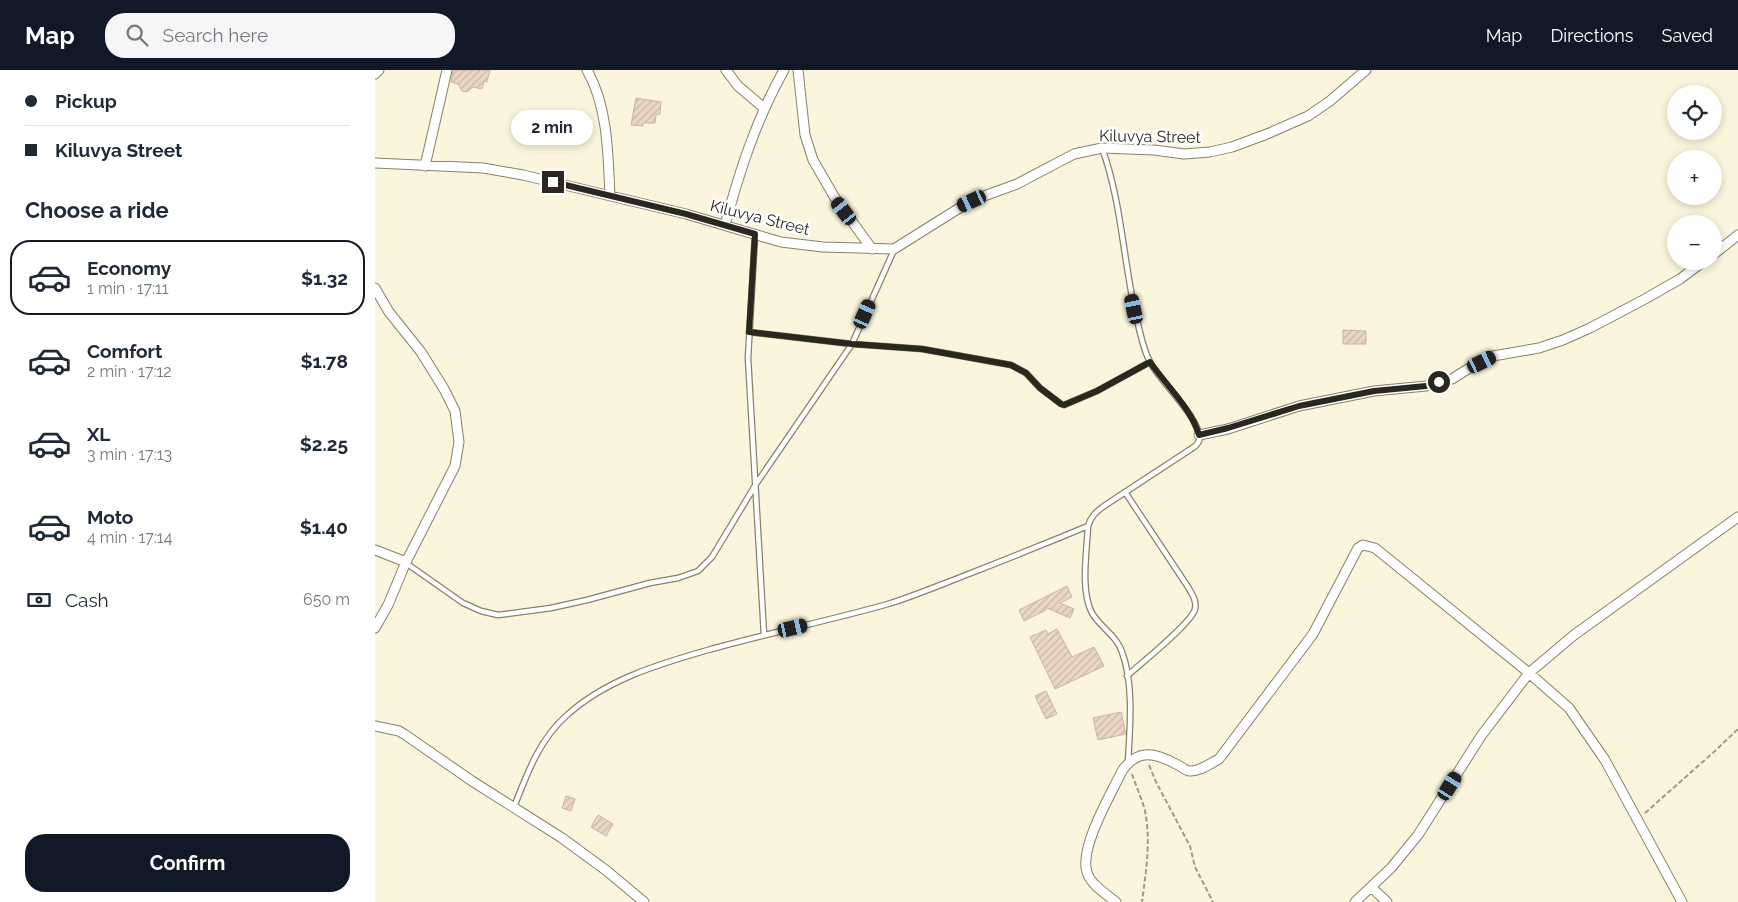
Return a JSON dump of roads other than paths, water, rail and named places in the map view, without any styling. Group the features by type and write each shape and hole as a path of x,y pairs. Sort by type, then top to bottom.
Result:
{"street":[{"path":"375,74 379,70"},
{"path":"425,166 447,70"},
{"path":"587,70 594,82 605,129 610,196"},
{"path":"726,70 738,86 764,108"},
{"path":"725,225 743,162 764,108 784,70"},
{"path":"798,70 805,135 813,160 835,198 872,249"},
{"name":"Kiluvya Street","path":"375,163 483,168 523,175 686,214 781,242 823,247 894,249 961,207 1017,184 1074,154 1101,148 1184,154 1210,152 1232,147 1308,116 1330,102 1366,70"},
{"path":"1722,248 1738,235"},
{"path":"1199,435 1299,406 1374,391 1426,386 1452,379 1493,356 1539,348 1590,328 1645,300 1692,270"},
{"path":"375,288 389,312 421,352 444,389 455,411 459,442 455,466 375,628"},
{"path":"1355,902 1391,868 1419,835 1481,736 1529,673 1574,635 1738,517"},
{"path":"1116,902 1102,891 1087,874 1085,863 1091,837 1128,762 1144,754 1159,756 1187,771 1201,770 1219,759 1313,634 1358,548 1363,545 1375,548 1529,673 1569,708 1605,760 1682,902"},
{"path":"375,550 406,562"},
{"path":"375,726 399,731 513,808 562,838 607,871 644,902"},
{"path":"1371,887 1387,902"}],"lane":[{"path":"1101,148 1110,170 1138,326 1150,362 1183,406 1197,427 1199,435 1197,444 1191,449 1094,514 1088,526 1085,573 1092,614 1122,649 1127,676 1130,713 1128,762"},
{"path":"755,234 748,367 757,484 764,635"},
{"path":"406,562 463,603 481,611 497,615 543,609 587,600 678,578 698,571 716,551 757,484 852,344 894,249"},
{"path":"749,332 852,344 922,349 1011,365 1026,373 1040,388 1064,405 1097,391 1150,362"},
{"path":"1125,492 1188,587 1195,600 1196,608 1193,616 1181,628 1127,676"},
{"path":"513,808 529,769 546,738 566,716 594,695 624,678 656,666 764,635 889,603 1088,526"}]}
